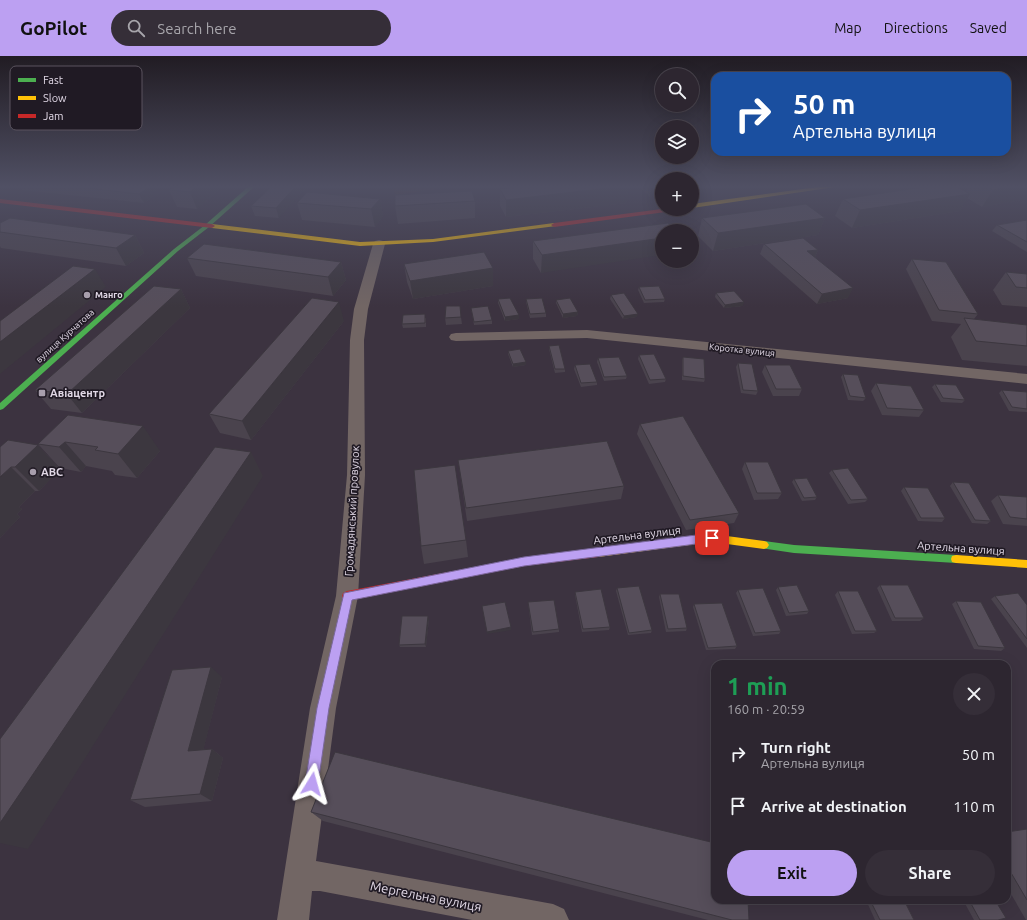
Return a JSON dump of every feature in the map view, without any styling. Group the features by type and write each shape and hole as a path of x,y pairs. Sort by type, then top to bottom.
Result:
{"street":[{"name":"вулиця Курчатова","path":"0,407 171,255 207,226"},
{"path":"210,226 360,244 379,244 480,235 544,226"},
{"name":"Громадянський провулок","path":"293,920 323,708 347,596 356,475 357,340 361,309 379,244"},
{"name":"Коротка вулиця","path":"456,337 587,334 1027,379"},
{"name":"Артельна вулиця","path":"347,596 524,562 712,538 794,549 1027,564"},
{"name":"Мергельна вулиця","path":"299,876 320,876 553,920"}],"building":[{"path":"0,226 71,226 135,235 116,248 0,232"},
{"path":"643,226 655,226 655,239 542,255 533,241"},
{"path":"711,226 766,226 718,233"},
{"path":"999,226 1027,226 1027,242"},
{"path":"803,238 818,250 807,251 853,288 822,294 764,244"},
{"path":"204,244 341,262 328,277 187,258"},
{"path":"484,252 493,268 410,281 404,264"},
{"path":"912,259 946,262 978,314 939,310"},
{"path":"73,266 95,269 0,342 0,321"},
{"path":"1006,272 1027,274 1027,288 1016,287"},
{"path":"154,286 181,289 67,394 35,390"},
{"path":"659,286 665,299 645,300 639,287"},
{"path":"734,291 744,302 725,305 716,293"},
{"path":"624,293 638,314 624,316 611,295"},
{"path":"312,298 339,302 242,421 209,414"},
{"path":"510,298 519,315 505,317 498,299"},
{"path":"542,298 546,313 530,314 526,299"},
{"path":"570,298 578,312 563,314 556,300"},
{"path":"446,306 460,306 461,317 445,318"},
{"path":"488,306 492,320 474,322 471,308"},
{"path":"425,314 425,323 402,324 403,315"},
{"path":"964,318 1027,325 1027,346 976,341"},
{"path":"559,345 565,369 555,369 549,346"},
{"path":"520,349 526,362 513,364 508,351"},
{"path":"654,354 666,379 650,380 639,355"},
{"path":"619,357 627,376 604,377 598,358"},
{"path":"683,357 704,359 705,379 683,376"},
{"path":"738,363 752,364 758,391 743,390"},
{"path":"590,364 597,382 581,383 575,365"},
{"path":"765,365 790,365 802,389 776,389"},
{"path":"843,374 858,375 866,398 850,396"},
{"path":"876,383 911,386 924,410 887,408"},
{"path":"935,384 956,385 965,400 943,398"},
{"path":"1002,390 1027,392 1027,409 1012,407"},
{"path":"68,415 143,426 118,454 95,450 98,447 65,442 59,447 38,444"},
{"path":"683,416 739,513 690,520 640,424"},
{"path":"8,440 38,445 15,467 11,467 0,477 0,447"},
{"path":"607,441 624,486 466,508 458,460"},
{"path":"215,447 251,452 0,823 0,739"},
{"path":"745,462 768,462 782,493 757,493"},
{"path":"455,465 466,540 421,546 414,470"},
{"path":"848,468 868,499 851,500 832,470"},
{"path":"807,478 817,497 804,498 794,479"},
{"path":"953,482 969,483 991,521 975,520"},
{"path":"904,487 928,488 945,518 921,518"},
{"path":"998,495 1027,497 1027,519 1010,517"},
{"path":"797,585 809,611 789,613 778,587"},
{"path":"880,585 908,585 924,618 895,618"},
{"path":"639,586 652,630 629,633 617,588"},
{"path":"763,588 781,631 755,633 738,590"},
{"path":"601,589 610,627 583,629 575,592"},
{"path":"838,591 858,591 877,631 855,631"},
{"path":"1018,593 1027,605 1027,639 995,596"},
{"path":"660,594 679,594 687,628 668,629"},
{"path":"554,600 559,629 533,632 528,602"},
{"path":"956,601 981,602 1005,648 978,646"},
{"path":"505,602 511,627 487,632 482,606"},
{"path":"722,603 737,646 708,648 694,604"},
{"path":"402,616 428,616 425,644 399,645"},
{"path":"211,667 188,751 212,749 200,794 130,800 172,670"},
{"path":"335,752 711,842 711,904 748,904 749,920 732,920 311,812"},
{"path":"1027,829 1027,900 1011,873 1011,831"},
{"path":"872,904 906,904 914,920 880,920"},
{"path":"971,904 997,904 1006,918 998,920 980,920"}],"traffic: fast":[{"path":"0,407 176,250 207,226"},
{"path":"764,545 794,549 956,559"}],"traffic: slow":[{"path":"215,226 360,244 384,244 433,240 544,226"},
{"path":"598,553 712,538 764,545"},
{"path":"956,559 1027,564"}],"traffic: jam":[{"path":"347,596 524,562 598,553"}],"place":[{"name":"Манго","path":"87,295"},
{"name":"Авіацентр","path":"42,393"},
{"name":"ABC","path":"33,472"}],"route":[{"path":"312,784 323,708 347,596 524,562 712,538"}]}
